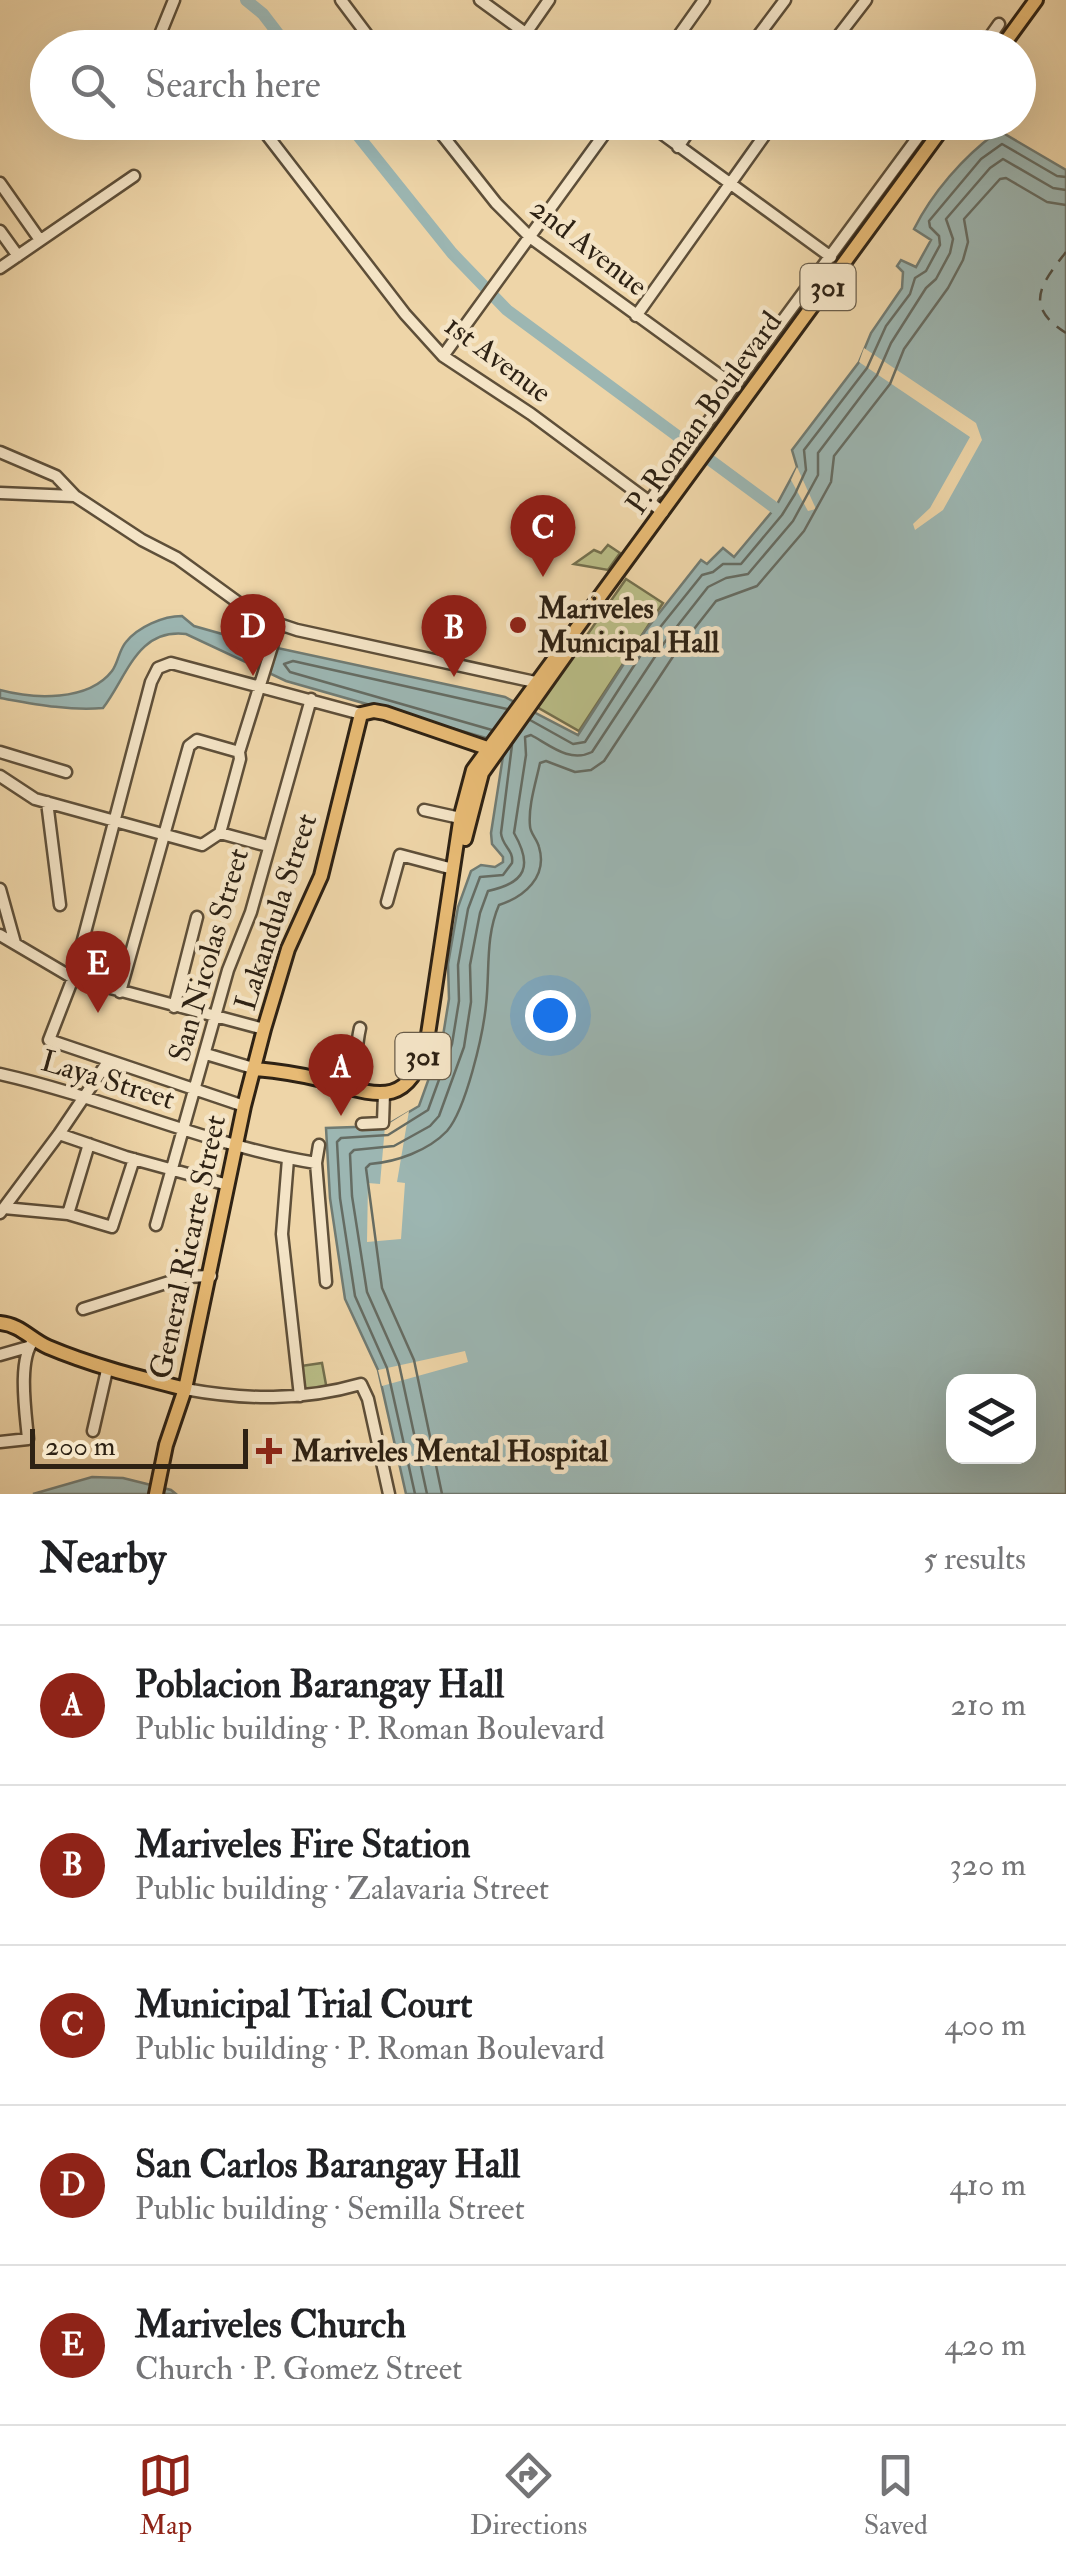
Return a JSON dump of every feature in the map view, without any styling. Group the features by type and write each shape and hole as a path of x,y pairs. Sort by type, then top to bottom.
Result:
{"main road":[{"path":"1013,30 1032,2"},
{"name":"P. Roman Boulevard","path":"528,700 535,682 706,456 934,140"},
{"name":"P. Roman Boulevard","path":"384,1094 407,1084 420,1065 427,1041 467,786 492,746 588,623 607,587"},
{"path":"361,714 385,713 492,746"},
{"name":"Lakandula Street","path":"256,1068 288,948 321,876 361,714"},
{"name":"P. Roman Boulevard","path":"453,869 461,856 476,789 492,746"},
{"name":"301","path":"256,1068 384,1094"},
{"name":"General Ricarte Street","path":"157,1490 166,1445 185,1389 244,1106 256,1068"},
{"path":"0,1322 24,1329 31,1343 106,1370 185,1389"}],"street":[{"path":"162,30 174,0"},
{"path":"341,0 363,30"},
{"path":"480,0 522,30"},
{"path":"528,30 549,0"},
{"path":"683,30 704,0"},
{"path":"762,30 785,0"},
{"path":"844,30 866,0"},
{"path":"995,30 999,24"},
{"name":"1st Avenue","path":"271,140 405,314 443,356 530,414 663,512"},
{"name":"2nd Avenue","path":"446,140 496,203 531,238 736,387"},
{"path":"443,356 601,140"},
{"path":"669,140 830,257"},
{"path":"678,147 683,140"},
{"path":"636,316 760,140"},
{"path":"649,502 915,140"},
{"path":"907,151 923,155"},
{"path":"0,268 134,176"},
{"path":"0,183 40,240"},
{"path":"0,231 18,256"},
{"path":"848,234 857,249"},
{"path":"0,452 56,476 75,496 176,558 258,617 535,682"},
{"path":"0,492 75,496"},
{"path":"0,776 46,802 202,845 220,833 240,759 238,752 279,624"},
{"path":"244,1106 48,1040 73,978 150,682 158,668 177,665 361,714"},
{"name":"San Nicolas Street","path":"156,1225 228,970 251,912 311,699"},
{"path":"120,992 192,741 238,752"},
{"path":"0,752 66,772"},
{"path":"46,802 60,906"},
{"path":"424,810 460,818"},
{"path":"220,833 268,846"},
{"path":"387,902 400,855 453,869"},
{"path":"0,889 15,943"},
{"path":"174,1007 198,918"},
{"path":"0,935 73,978 264,1029"},
{"path":"352,1090 360,1028"},
{"path":"206,1054 256,1068"},
{"path":"2,1210 60,1134 106,1062"},
{"name":"Laya Street","path":"0,1074 236,1146 316,1164"},
{"path":"362,1124 383,1123 384,1094"},
{"path":"60,1134 228,1185"},
{"path":"68,1214 88,1144"},
{"path":"318,1146 316,1164 326,1282"},
{"path":"2,1210 68,1214 112,1227 134,1159"},
{"path":"288,1159 282,1234 300,1396"},
{"path":"83,1309 185,1277 210,1276"},
{"path":"0,1354 31,1343 24,1396 28,1439 0,1442"},
{"path":"93,1431 106,1370"},
{"path":"185,1389 236,1398 300,1396 361,1384 368,1399 389,1494"}],"green space":[{"path":"608,545 620,553 608,570 574,564 594,550 601,553"},
{"path":"626,579 663,603 579,731 537,707"},
{"path":"322,1363 327,1390 306,1393 301,1366"}],"water":[{"path":"988,140 1015,140 1066,170 1066,1494 406,1494 378,1370 345,1299 330,1198 326,1128 385,1126 419,1106 442,1042 449,999 448,964 458,907 471,871 481,865 495,867 503,862 492,844 491,833 504,750 486,738 286,681 186,634 169,634 145,647 103,708 64,708 0,698 0,690 59,696 89,688 112,671 124,645 137,632 159,620 182,616 194,626 254,643 505,697 578,735 645,631 701,560 707,564 723,548 734,557 775,508 797,467 792,450 859,362 871,333 902,288 903,272 897,266 901,260 916,267 931,240 914,229 949,177"},
{"path":"92,1477 123,1478 176,1494 33,1494"}],"pier":[{"path":"864,348 976,423 982,440 943,510 915,530 913,524 930,508 970,437 859,362"},
{"path":"797,467 816,509 808,511 791,480"},
{"path":"409,1111 397,1182 405,1183 401,1239 367,1242 368,1183 380,1184 385,1126"},
{"path":"465,1351 468,1362 382,1386 378,1370"}],"waterway":[{"path":"246,0 275,30"},
{"path":"361,140 452,253 507,310 775,508"}],"ferry route":[{"path":"1066,252 1040,294 1044,313 1066,333"}],"place":[{"name":"Municipal Trial Court","path":"543,577"},
{"name":"Mariveles Municipal Hall","path":"518,625"},
{"name":"San Carlos Barangay Hall","path":"253,676"},
{"name":"Mariveles Fire Station","path":"454,677"},
{"name":"Mariveles Church","path":"98,1013"},
{"name":"Poblacion Barangay Hall","path":"341,1116"},
{"name":"Mariveles Mental Hospital","path":"269,1451"}]}
